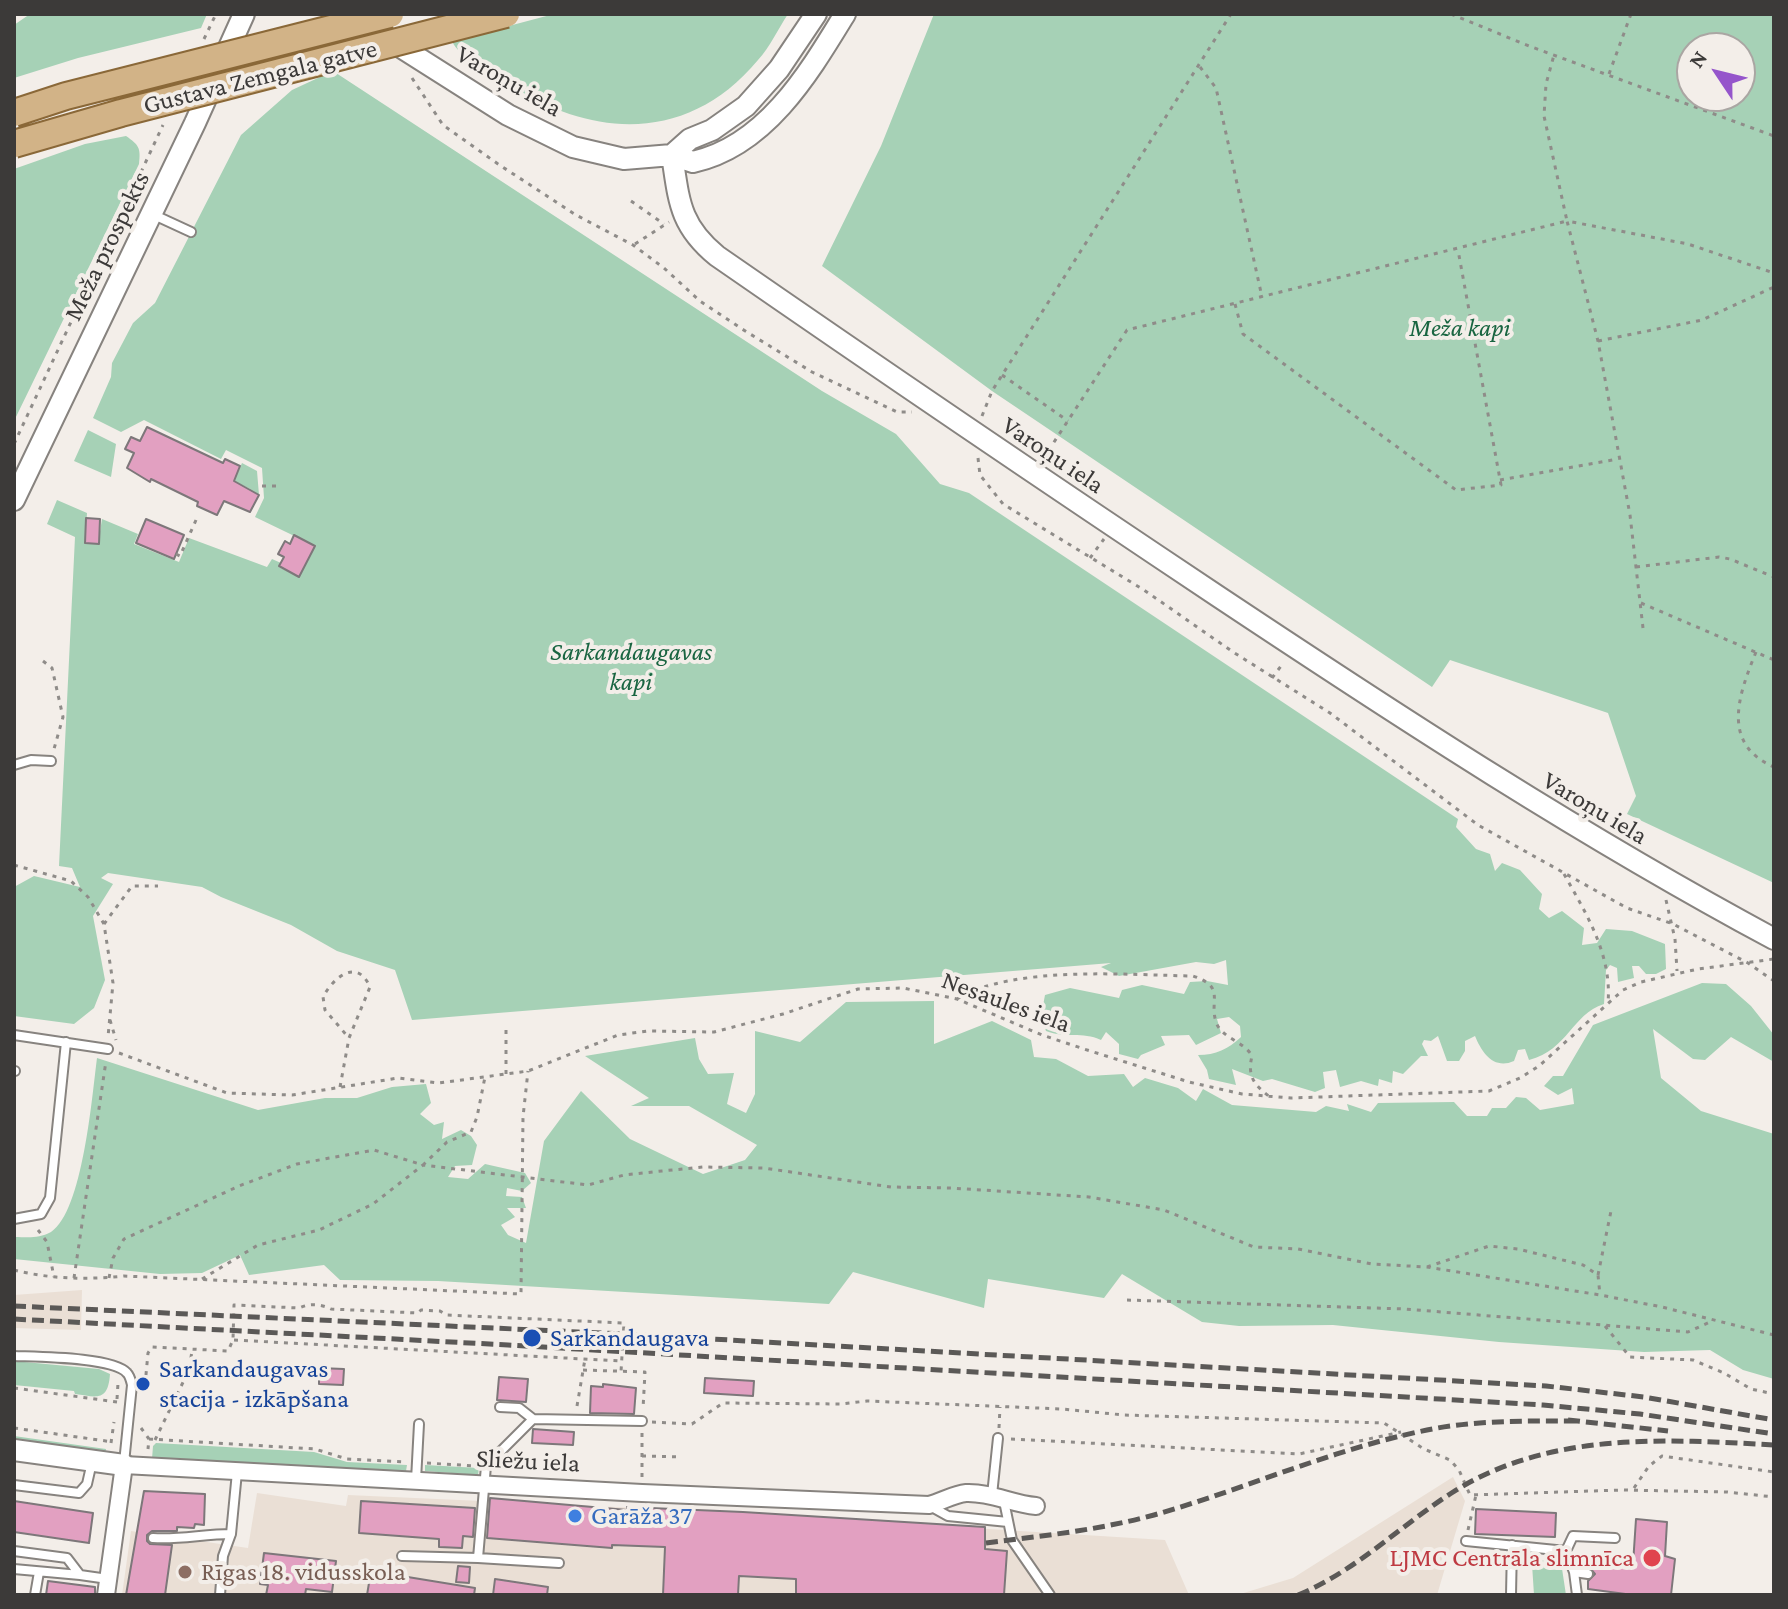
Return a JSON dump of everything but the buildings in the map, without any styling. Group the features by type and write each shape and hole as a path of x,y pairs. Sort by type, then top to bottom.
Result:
{"main road":[{"name":"Gustava Zemgala gatve","path":"14,113 66,96 390,14"},
{"name":"Gustava Zemgala gatve","path":"14,144 121,113 506,14"}],"street":[{"name":"Meža prospekts","path":"14,500 244,14"},
{"name":"Varoņu iela","path":"348,14 508,115 553,138 602,156 624,159 672,155 674,220 717,256 1033,473 1495,778 1660,877 1774,939"},
{"path":"816,14 779,69 746,106 712,130 690,139 672,155 693,162 700,161 724,150 762,125 793,93 845,14"},
{"name":"Sliežu iela","path":"14,1450 112,1458 147,1467 237,1472 929,1505 964,1493 1036,1506"},
{"path":"107,1587 112,1458"}],"lane":[{"path":"151,213 191,232"},
{"path":"14,765 31,760 51,761"},
{"path":"14,1035 108,1049"},
{"path":"14,1219 41,1214 50,1198 66,1042"},
{"path":"14,1356 93,1361 119,1368 129,1375 132,1385 112,1458 79,1493 14,1485"},
{"path":"500,1407 519,1408 533,1419 642,1421"},
{"path":"478,1558 486,1466 533,1419"},
{"path":"416,1481 419,1424"},
{"path":"998,1438 998,1497 1012,1540 1050,1595"},
{"path":"220,1595 223,1556 231,1534 237,1472"},
{"path":"929,1505 948,1516 1008,1522"},
{"path":"153,1538 176,1540 199,1535 231,1534"},
{"path":"1577,1595 1574,1572 1566,1551 1573,1536 1615,1538"},
{"path":"1466,1541 1566,1551"},
{"path":"1511,1595 1512,1545"},
{"path":"14,1551 67,1558 80,1575"},
{"path":"402,1556 559,1563"},
{"path":"14,1569 80,1575 107,1587"},
{"path":"35,1595 39,1572"},
{"path":"1574,1572 1588,1574"}],"path":[{"path":"198,50 216,14"},
{"path":"1231,14 992,391 974,433 980,475 1003,504 1144,590 1233,652 1330,713 1478,825 1627,908 1673,924 1748,963 1774,981"},
{"path":"1451,14 1774,136"},
{"path":"1609,75 1631,14"},
{"path":"1554,55 1546,84 1544,116 1598,341 1630,515 1643,628"},
{"path":"1199,66 1216,88 1262,297"},
{"path":"412,78 443,125 576,215 633,245 700,301 812,372 897,412 915,412 929,403"},
{"path":"14,444 161,133 164,119"},
{"path":"631,201 674,220"},
{"path":"633,245 674,220"},
{"path":"1033,473 1127,330 1567,221 1688,244 1774,273"},
{"path":"1235,304 1243,334 1456,490 1501,485 1458,248"},
{"path":"1598,341 1702,320 1774,287"},
{"path":"1002,375 1068,421"},
{"path":"1500,480 1620,458"},
{"path":"262,486 277,486"},
{"path":"176,554 180,556 196,520"},
{"path":"1636,567 1719,557 1774,577"},
{"path":"1640,603 1774,660"},
{"path":"1756,652 1741,696 1738,734 1760,761 1774,767"},
{"path":"43,661 52,668 63,717 51,761"},
{"path":"14,865 71,881 88,897 104,924 113,983 108,1049 74,1278"},
{"path":"1564,874 1601,947 1610,983 1608,1003"},
{"path":"1660,877 1673,924 1677,973"},
{"path":"104,924 132,886 158,886"},
{"name":"Nesaules iela","path":"108,1049 227,1093 292,1095 398,1078 439,1083 528,1071 618,1035 648,1031 714,1032 783,1014 858,989 903,988 957,999 1042,1035 1189,1082 1242,1094 1270,1097 1489,1091 1539,1066 1623,990 1677,973 1774,959"},
{"path":"340,1087 349,1038 370,987 366,978 357,972 345,974 331,983 323,997 325,1010 349,1038"},
{"path":"957,999 972,989 996,982 1079,974 1193,976 1205,980 1213,988 1216,1023 1225,1033 1248,1047 1252,1056 1249,1069 1254,1085 1270,1097"},
{"path":"109,1016 119,1054"},
{"path":"506,1029 506,1074"},
{"path":"14,1270 74,1278 202,1279 521,1294 521,1178 528,1071"},
{"path":"202,1279 258,1245 319,1230 373,1204 447,1142 471,1132 485,1077"},
{"path":"109,1278 113,1258 124,1239 239,1186 297,1164 374,1150 423,1165 588,1185 624,1175 703,1167 764,1168 891,1187 1089,1197 1164,1210 1254,1247 1298,1249 1372,1264 1427,1267 1479,1278 1600,1295 1774,1335"},
{"path":"1600,1295 1598,1275 1611,1211"},
{"path":"38,1230 47,1242 54,1277"},
{"path":"1427,1267 1489,1246 1518,1249 1583,1265 1598,1275"},
{"path":"1127,1300 1405,1309 1688,1332 1713,1321"},
{"path":"145,1384 148,1353 152,1347 228,1351 233,1340 234,1305 299,1308 307,1305 418,1313 421,1310 446,1315 624,1323 621,1372"},
{"path":"1605,1326 1630,1357 1693,1360 1751,1389 1774,1394"},
{"path":"233,1340 621,1361"},
{"path":"155,1440 189,1370 192,1350"},
{"path":"575,1419 585,1359"},
{"path":"14,1388 117,1402 119,1368"},
{"path":"189,1370 242,1374"},
{"path":"642,1421 692,1424 723,1403 841,1404 867,1401 1124,1415 1384,1423 1424,1449 1450,1460 1459,1470 1470,1495 1632,1490 1727,1492 1774,1497"},
{"path":"1001,1406 998,1438 1299,1454 1401,1432"},
{"path":"142,1415 141,1430 149,1439 155,1440 315,1449 347,1459 486,1466"},
{"path":"112,1458 115,1417"},
{"path":"14,1428 112,1442"},
{"path":"147,1467 149,1439"},
{"path":"112,1442 112,1458"},
{"path":"112,1458 149,1446"},
{"path":"642,1456 681,1457"},
{"path":"1632,1490 1649,1466 1662,1456 1774,1472"},
{"path":"1466,1541 1476,1495"}],"shaded area":[{"path":"82,1290 81,1330 14,1328 14,1295"},
{"path":"1453,1477 1465,1501 1437,1595 1237,1595 1293,1578"},
{"path":"257,1493 346,1506 348,1495 682,1510 1165,1540 1189,1595 122,1595 131,1531 248,1548"}],"green space":[{"path":"30,14 207,14 201,28 78,58 14,78 14,25"},
{"path":"554,14 788,14 762,55 731,87 702,107 671,119 640,124 607,123 574,116 542,103 477,65 461,53 452,41"},
{"name":"Meža kapi","path":"934,14 1774,14 1774,883 1627,814 1636,796 1608,713 1450,660 1432,687 992,391 822,266 881,146"},
{"name":"Sarkandaugavas kapi","path":"333,71 822,391 896,434 940,484 969,493 1458,819 1456,827 1476,849 1490,854 1495,871 1502,863 1520,870 1542,894 1539,909 1549,918 1562,911 1584,928 1582,945 1597,943 1606,929 1632,931 1665,944 1666,969 1656,974 1646,974 1639,966 1632,966 1634,978 1618,982 1617,968 1610,965 1606,970 1604,1004 1584,1016 1553,1048 1529,1060 1525,1049 1518,1050 1514,1061 1495,1062 1485,1054 1475,1036 1465,1041 1465,1051 1459,1061 1447,1061 1438,1036 1431,1041 1424,1040 1422,1044 1428,1056 1421,1056 1403,1074 1393,1071 1392,1083 1379,1079 1378,1086 1361,1081 1340,1087 1336,1070 1323,1072 1325,1088 1315,1092 1272,1079 1263,1081 1232,1069 1236,1085 1209,1079 1198,1055 1221,1050 1241,1037 1240,1026 1229,1017 1217,1019 1221,1033 1196,1045 1189,1035 1161,1036 1165,1045 1138,1059 1119,1054 1119,1044 1106,1032 1101,1040 1046,1031 1041,1016 1045,995 1070,988 1119,998 1122,990 1142,985 1184,994 1190,982 1228,985 1226,960 1214,964 1196,962 1119,976 1101,967 1111,963 412,1020 395,970 337,951 291,925 202,887 108,873 101,878 113,884 93,916 105,980 94,1008 74,1024 14,1016 14,887 34,876 80,887 72,868 59,866 75,537 47,524 57,500 87,513 85,543 98,544 102,519 138,534 134,544 179,562 189,538 267,567 272,559 281,563 279,567 299,577 315,546 255,517 264,498 262,468 226,450 221,459 144,420 121,432 93,418 111,377 112,363 133,323 155,303 241,135 292,90"},
{"path":"126,136 138,147 139,164 14,421 14,169 85,144"},
{"path":"88,430 116,444 111,477 74,461"},
{"path":"242,463 257,471 259,495 234,481"},
{"path":"1702,983 1726,984 1751,1006 1774,1035 1774,1062 1731,1037 1705,1060 1693,1059 1653,1029 1661,1078 1701,1111 1774,1134 1774,1379 1743,1370 1710,1350 1644,1352 1499,1342 1333,1325 1239,1326 1202,1322 1122,1274 1104,1298 988,1279 984,1308 853,1272 829,1304 438,1281 340,1280 324,1265 249,1275 240,1255 202,1273 160,1274 14,1259 14,1237 37,1237 51,1232 62,1220 71,1201 89,1124 97,1058 258,1110 325,1098 357,1098 392,1087 426,1084 431,1103 420,1114 434,1125 444,1122 442,1139 461,1130 471,1136 477,1145 472,1165 455,1166 448,1177 468,1179 485,1164 525,1173 531,1183 522,1191 507,1188 506,1196 522,1197 526,1208 507,1208 515,1217 501,1225 508,1235 526,1243 544,1141 581,1091 630,1139 703,1174 745,1160 757,1145 689,1106 631,1106 649,1098 585,1056 695,1038 699,1059 708,1074 734,1073 727,1104 746,1113 755,1094 755,1031 800,1042 846,1002 934,1001 934,1044 992,1021 1031,1040 1034,1057 1056,1059 1088,1076 1124,1074 1133,1087 1145,1078 1178,1088 1196,1101 1203,1089 1232,1105 1316,1112 1326,1106 1349,1111 1347,1104 1371,1112 1378,1103 1454,1102 1467,1116 1487,1116 1492,1108 1506,1108 1516,1097 1526,1098 1540,1110 1574,1104 1572,1088 1558,1095 1544,1086 1553,1076 1563,1076 1593,1025"},
{"path":"14,1361 99,1369 110,1374 109,1383 100,1396 14,1385"},
{"path":"14,1436 106,1449 105,1455 14,1442"},
{"path":"156,1443 314,1452 347,1462 407,1465 406,1471 152,1459"},
{"path":"425,1465 479,1468 478,1475 425,1471"},
{"path":"1536,1560 1561,1562 1566,1595 1534,1595 1532,1564"}],"railway":[{"path":"14,1306 623,1334 1546,1386 1644,1397 1774,1420"},
{"path":"14,1319 1543,1405 1640,1414 1774,1434"},
{"path":"1568,1420 1668,1431"},
{"path":"986,1543 1091,1529 1154,1515 1323,1458 1427,1430 1483,1423 1578,1421"},
{"path":"1298,1595 1357,1562 1450,1494 1487,1474 1526,1459 1566,1449 1649,1441 1774,1445"}],"place":[{"name":"Sarkandaugava","path":"532,1338"},
{"name":"Sarkandaugavas stacija - izkāpšana","path":"143,1384"},
{"name":"Garāža 37","path":"575,1516"},
{"name":"LJMC Centrāla slimnīca","path":"1652,1558"},
{"name":"Rīgas 18. vidusskola","path":"185,1572"}]}
